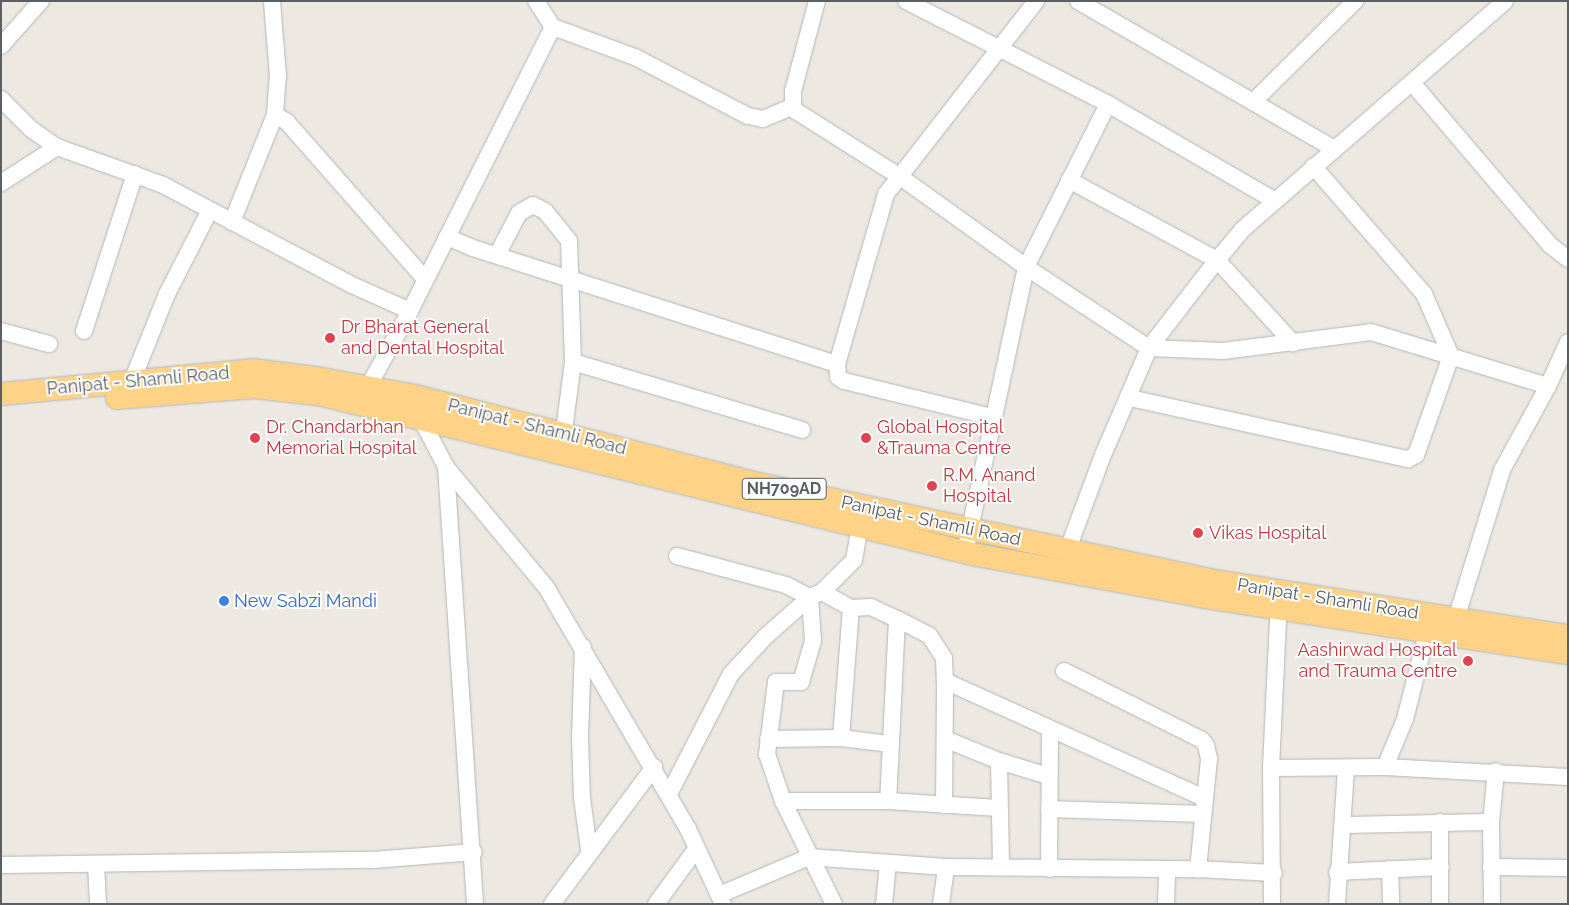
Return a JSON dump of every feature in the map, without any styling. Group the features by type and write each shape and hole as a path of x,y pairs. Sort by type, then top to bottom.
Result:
{"highway":[{"name":"Panipat - Shamli Road","path":"1,410 253,370 368,387 417,406"},
{"name":"Panipat - Shamli Road","path":"1,394 255,387 417,406 563,442 754,482 967,541 1068,548 1209,580 1279,600"},
{"name":"Panipat - Shamli Road","path":"563,442 860,527 967,541 1279,600 1430,623 1568,653"},
{"name":"Panipat - Shamli Road","path":"1430,623 1456,619 1568,636"}],"street":[{"path":"1,46 41,1"},
{"path":"232,222 276,116 278,76 272,1"},
{"path":"536,1 553,27 635,57 748,116 762,119 793,106"},
{"path":"818,1 793,91 793,106 802,116 899,176 1026,267 1149,348 1223,351 1371,332 1548,386"},
{"path":"906,1 1108,104 1275,201"},
{"path":"992,417 844,381 838,377 837,364 884,198 899,176 1000,50 1036,1"},
{"path":"1078,1 1333,148"},
{"path":"1253,102 1355,1"},
{"path":"1068,548 1103,455 1130,398 1149,348 1217,260 1243,228 1333,148 1413,84 1505,1"},
{"path":"368,387 426,280 553,27"},
{"path":"1413,84 1550,245 1568,259"},
{"path":"1,99 31,129 57,147 135,174 210,210 352,285 410,311"},
{"path":"967,541 992,417 1026,267 1108,104"},
{"path":"276,116 290,125 426,280"},
{"path":"1,183 57,147"},
{"path":"1130,398 1408,459 1416,455 1451,356 1424,294 1313,166"},
{"path":"84,330 135,174"},
{"path":"1069,180 1217,260 1293,343"},
{"path":"497,255 519,213 537,206 569,241 573,362 563,442"},
{"path":"132,389 167,294 210,210"},
{"path":"447,237 497,255 837,364"},
{"path":"1,331 49,344"},
{"path":"1456,619 1502,470 1548,386 1568,342"},
{"path":"573,362 802,430"},
{"path":"417,406 446,467 546,587 583,647 654,767 697,848 721,900 809,857 946,867 1167,871 1198,869 1274,873"},
{"path":"446,467 449,551 474,852 475,904"},
{"path":"668,794 731,674 765,637 854,560 860,527"},
{"path":"677,556 816,594 850,608 871,607 922,630 933,640 944,658 944,805"},
{"path":"816,594 813,641 802,681 776,682 767,754 783,801 809,857 834,904"},
{"path":"1272,904 1274,873 1271,768 1279,600"},
{"path":"842,738 850,608"},
{"path":"888,801 889,744 897,620"},
{"path":"1385,767 1405,719 1430,623"},
{"path":"583,647 580,678 581,745 589,850"},
{"path":"1064,670 1202,740 1209,758 1198,869"},
{"path":"945,681 1050,729 1204,806"},
{"path":"1049,869 1048,776 1050,729"},
{"path":"768,739 842,738 889,744"},
{"path":"945,739 999,761 1048,776"},
{"path":"999,761 998,808 1001,867"},
{"path":"552,904 589,850 654,767"},
{"path":"1271,768 1385,767 1496,771 1568,777"},
{"path":"1337,904 1337,872 1344,824 1346,768"},
{"path":"1492,904 1492,822 1496,771"},
{"path":"783,801 888,801 998,808"},
{"path":"1049,809 1204,806"},
{"path":"1440,822 1440,904"},
{"path":"1344,824 1492,822"},
{"path":"656,904 697,848"},
{"path":"1,865 373,860 474,852"},
{"path":"884,904 888,863"},
{"path":"96,864 98,904"},
{"path":"941,904 946,867"},
{"path":"1337,872 1441,867"},
{"path":"1491,867 1568,868"},
{"path":"1390,869 1391,904"},
{"path":"1166,904 1167,871"}],"place":[{"name":"Dr Bharat General and Dental Hospital","path":"330,338"},
{"name":"Dr. Chandarbhan Memorial Hospital","path":"255,438"},
{"name":"Global Hospital &Trauma Centre","path":"866,438"},
{"name":"R.M. Anand Hospital","path":"932,486"},
{"name":"Vikas Hospital","path":"1198,533"},
{"name":"New Sabzi Mandi","path":"224,601"},
{"name":"Aashirwad Hospital and Trauma Centre","path":"1468,661"}]}
